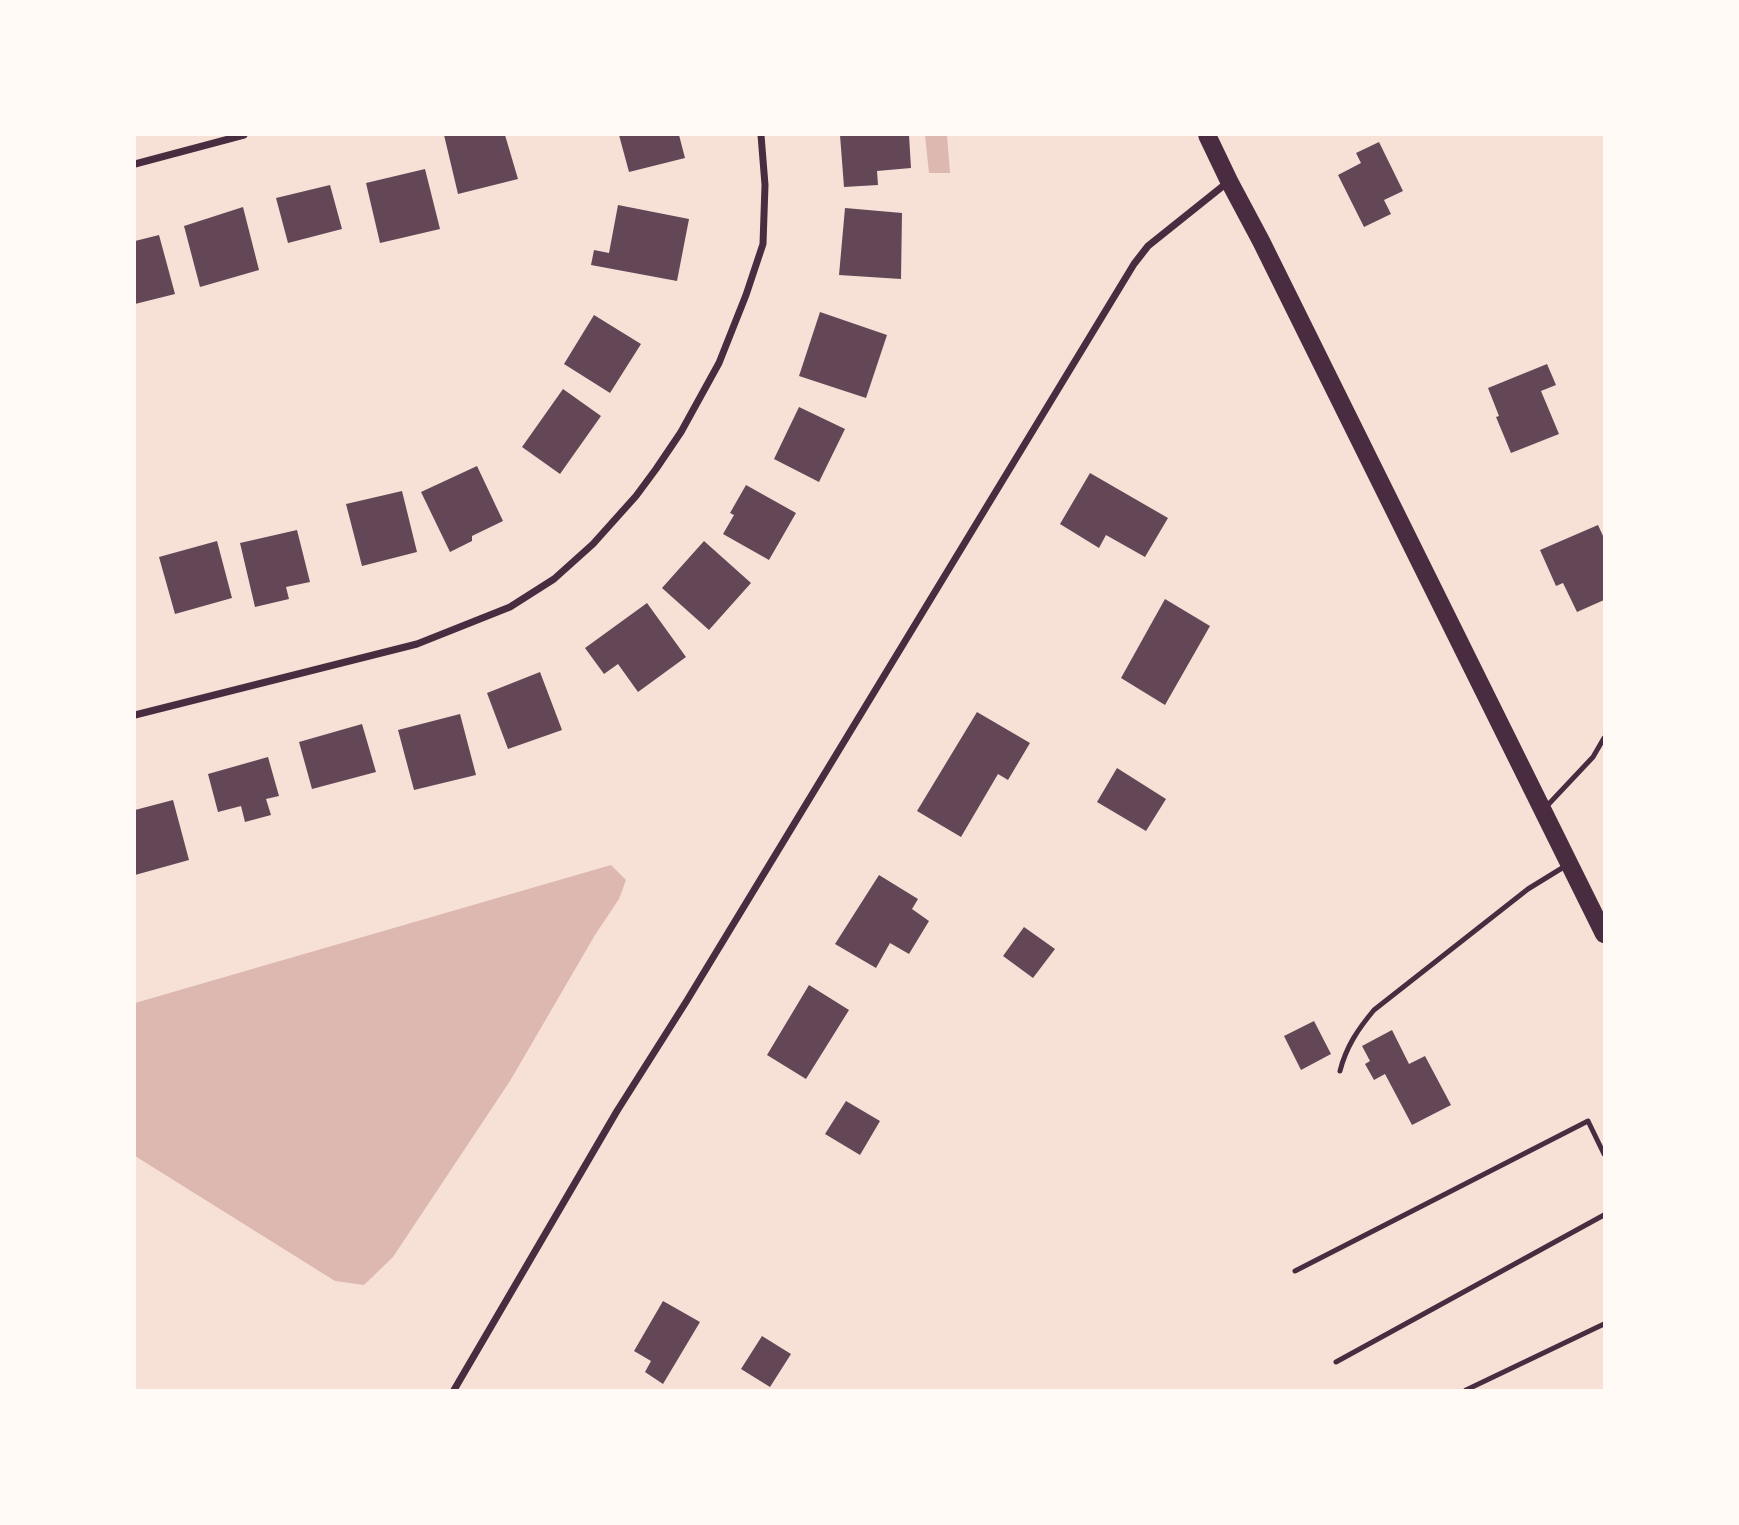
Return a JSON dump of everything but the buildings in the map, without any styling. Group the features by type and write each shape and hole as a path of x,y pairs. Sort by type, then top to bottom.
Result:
{"main road":[{"path":"1207,135 1604,934"}],"street":[{"path":"135,164 244,135"},
{"path":"135,715 418,644 510,607 554,579 593,544 636,496 681,432 719,363 763,244 765,185 761,135"},
{"path":"454,1390 617,1111 686,1002 1134,264 1148,246 1229,181"}],"lane":[{"path":"1543,811 1593,757 1604,738"},
{"path":"1340,1071 1348,1046 1374,1010 1528,889 1569,863"},
{"path":"1295,1271 1588,1121 1604,1154"},
{"path":"1335,1362 1604,1215"},
{"path":"1466,1390 1604,1324"}],"shaded area":[{"path":"925,135 947,135 950,173 929,173"},
{"path":"611,865 626,880 619,899 510,1081 393,1257 364,1285 335,1281 135,1156 135,1003"}]}
